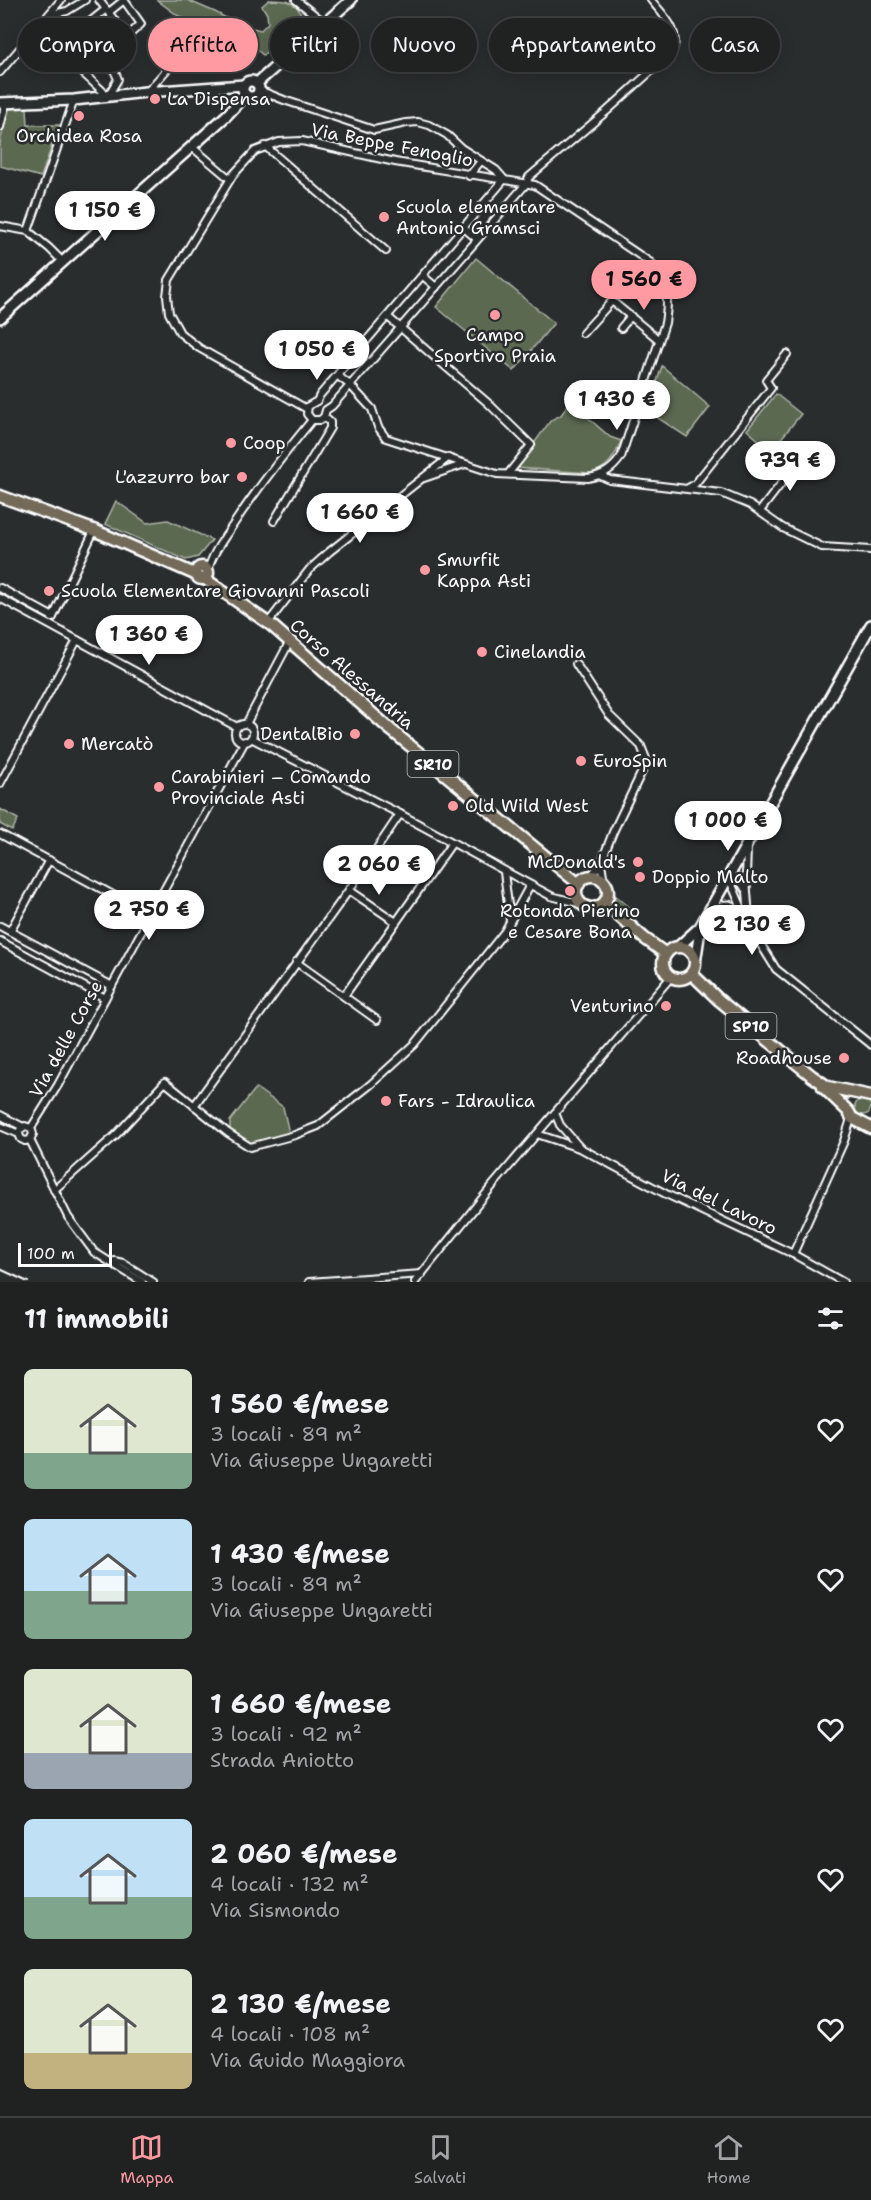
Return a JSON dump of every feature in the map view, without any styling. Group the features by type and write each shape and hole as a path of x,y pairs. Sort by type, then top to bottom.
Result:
{"main road":[{"path":"0,496 94,531 185,569 205,572"},
{"name":"Corso Alessandria","path":"205,572 290,641 391,730 579,884"},
{"path":"590,877 604,882 608,895 604,903 591,908 582,904 577,893 579,884 590,877"},
{"path":"604,903 666,954"},
{"path":"678,947 692,953 695,963 692,974 680,979 671,977 663,964 666,954 678,947"},
{"name":"SP10","path":"692,974 719,1000 828,1087 866,1092"},
{"name":"SP10","path":"812,1076 852,1116 871,1128"},
{"name":"SP10","path":"852,1116 850,1099 866,1092"},
{"path":"852,1116 871,1120"}],"street":[{"path":"46,18 61,0"},
{"path":"49,15 67,11 85,0"},
{"path":"99,0 113,18"},
{"path":"96,18 124,0 141,24 136,29"},
{"path":"297,0 320,18"},
{"path":"306,7 311,0"},
{"path":"331,18 351,0"},
{"path":"0,318 226,116 250,81 284,100 374,130 406,123 418,122 429,125 502,175 503,181 317,401 309,404 308,417 312,420 320,420 536,171 668,56 674,48 673,30 651,0"},
{"path":"0,72 18,51"},
{"path":"82,72 108,96"},
{"path":"108,96 118,79 115,72"},
{"path":"146,92 164,72"},
{"path":"0,128 3,103 74,100 146,92 245,90 254,97 258,94 258,86 273,72"},
{"path":"28,231 74,100"},
{"name":"Via Beppe Fenoglio","path":"307,409 199,348 180,333 169,313 167,297 169,280 230,179 246,159 265,147 279,142 302,141 469,176 540,188 651,263 661,275 667,290 668,306 621,457 601,476"},
{"path":"192,147 230,179"},
{"path":"265,147 386,251"},
{"path":"469,176 482,161"},
{"path":"0,226 28,231 63,262"},
{"path":"464,228 477,240"},
{"path":"423,276 436,287"},
{"path":"583,333 610,301 613,301 659,340"},
{"path":"621,328 631,316"},
{"path":"388,317 531,444 508,474"},
{"path":"688,488 695,484 771,388 766,380 788,354"},
{"path":"353,358 365,369"},
{"path":"338,376 351,386 372,409 378,427 386,438 465,464 497,474 588,478 601,476 610,480 722,493 760,511 783,528 822,547 871,550"},
{"path":"274,521 330,429 330,422 323,404 317,401"},
{"path":"205,572 257,490 312,420"},
{"path":"268,623 309,570 448,458"},
{"path":"760,511 801,458"},
{"path":"423,478 465,464"},
{"path":"49,624 94,531"},
{"path":"0,588 52,617"},
{"path":"0,598 237,727 246,724 290,641"},
{"path":"678,947 700,927 871,625"},
{"path":"0,784 77,640"},
{"path":"576,664 609,715 641,746 647,761 613,832 601,864 590,877"},
{"path":"246,724 252,730 248,740"},
{"path":"237,727 235,733 237,738 248,740 400,814 551,896 582,904"},
{"name":"Via delle Corse","path":"31,1128 45,1108 248,740"},
{"path":"194,1106 349,890 400,814"},
{"path":"0,834 150,915"},
{"path":"344,996 452,843"},
{"path":"748,843 746,863 750,927"},
{"path":"10,931 49,860"},
{"path":"601,864 604,882"},
{"path":"504,872 510,922"},
{"path":"730,876 739,879 747,895"},
{"path":"730,876 750,927"},
{"path":"54,1190 116,1135 165,1082 228,1133 250,1147 295,1135 318,1126 370,1085 416,1044 510,922 530,885"},
{"path":"349,890 396,922"},
{"path":"710,910 732,904 781,975 871,1045"},
{"path":"0,926 112,986"},
{"path":"695,963 700,927"},
{"path":"0,941 105,998"},
{"path":"296,962 377,1020"},
{"path":"415,1282 494,1184 671,977"},
{"name":"Via del Lavoro","path":"555,1113 560,1125 582,1149"},
{"path":"0,1115 31,1128 33,1134 30,1140"},
{"path":"793,1254 844,1141 852,1116"},
{"path":"0,1126 19,1134 23,1140 30,1140"},
{"path":"19,1134 24,1127"},
{"name":"Via del Lavoro","path":"537,1134 582,1149 666,1194 793,1254 843,1282"},
{"path":"30,1140 68,1217 94,1252 142,1282"},
{"path":"111,1261 123,1263 153,1282"},
{"path":"309,1282 422,1274"}],"green space":[{"path":"157,0 187,0 226,18 183,18"},
{"path":"269,0 292,3 299,9 301,14 299,18 270,18 270,49 263,55 258,51 258,29 261,30 268,23 267,14 262,6"},
{"path":"27,108 28,125 59,125 41,177 0,166 0,144 7,109"},
{"name":"Campo Sportivo Praia","path":"476,258 554,323 514,371 436,307"},
{"path":"662,366 710,407 687,437 647,411"},
{"path":"776,394 801,414 771,451 747,430"},
{"path":"570,402 610,437 621,441 610,461 591,473 516,468 551,420 561,415"},
{"path":"116,501 147,523 168,520 212,540 198,557 186,560 105,524"},
{"path":"0,809 18,819 12,831 0,824"},
{"path":"615,895 639,915 633,921 617,907"},
{"path":"256,1088 283,1107 289,1133 248,1144 230,1130 230,1121"},
{"path":"860,1099 866,1099 871,1107 869,1113 860,1115 855,1110 855,1104"}],"railway":[{"path":"0,1269 28,1282"}],"place":[{"name":"La Dispensa","path":"155,99"},
{"name":"Orchidea Rosa","path":"79,116"},
{"name":"Scuola elementare Antonio Gramsci","path":"384,217"},
{"name":"Campo Sportivo Praia","path":"495,315"},
{"name":"Coop","path":"231,443"},
{"name":"L'azzurro bar","path":"242,477"},
{"name":"Smurfit Kappa Asti","path":"425,570"},
{"name":"Scuola Elementare Giovanni Pascoli","path":"49,591"},
{"name":"Cinelandia","path":"482,652"},
{"name":"DentalBio","path":"355,734"},
{"name":"Mercatò","path":"69,744"},
{"name":"EuroSpin","path":"581,761"},
{"name":"Carabinieri – Comando Provinciale Asti","path":"159,787"},
{"name":"Old Wild West","path":"453,806"},
{"name":"McDonald's","path":"638,862"},
{"name":"Doppio Malto","path":"640,877"},
{"name":"Rotonda Pierino e Cesare Bona","path":"570,891"},
{"name":"Venturino","path":"666,1006"},
{"name":"Roadhouse","path":"844,1058"},
{"name":"Fars - Idraulica","path":"386,1101"}]}
